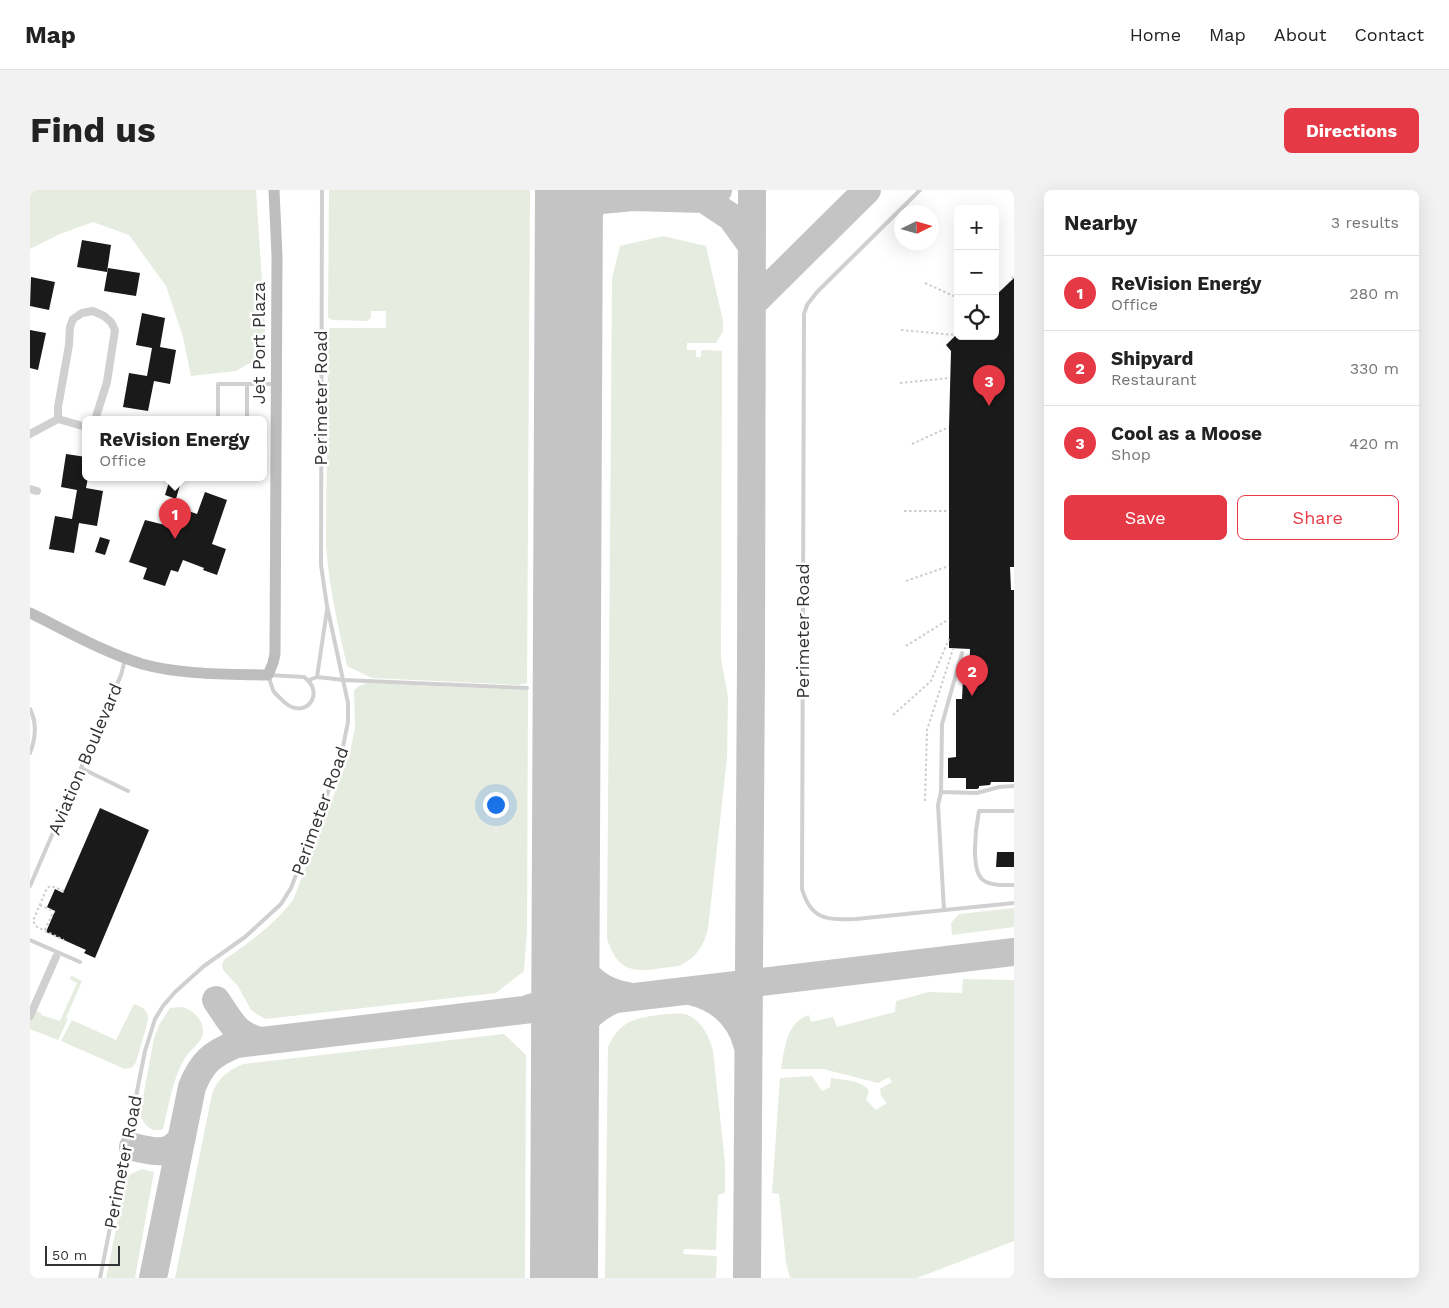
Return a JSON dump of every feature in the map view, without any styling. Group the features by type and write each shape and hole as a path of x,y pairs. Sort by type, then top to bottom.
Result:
{"street":[{"name":"Jet Port Plaza","path":"268,675 273,663 274,654 277,256 274,190"},
{"path":"58,420 58,407 69,345 70,327 74,319 82,313 93,311 111,322 115,330 107,382 96,416"},
{"path":"30,434 58,420 82,426"},
{"path":"30,613 102,649 144,664 180,671 268,675"},
{"path":"30,1016 56,957"}],"lane":[{"name":"Perimeter Road","path":"100,1278 145,1051 155,1019 175,992 204,966 245,937 281,904 292,888 345,744 348,703 327,606 321,565 320,542 322,190"},
{"name":"Perimeter Road","path":"920,190 817,292 807,305 804,314 802,889 805,899 812,910 818,916 832,920 1014,903"},
{"path":"218,416 218,384 276,384"},
{"path":"247,384 248,416"},
{"path":"317,677 327,606"},
{"path":"944,910 938,805 941,792 942,724 962,654"},
{"name":"Aviation Boulevard","path":"30,886 122,675 125,658"},
{"path":"268,675 299,676 309,680 314,690 312,701 304,708 293,709 274,692 268,675"},
{"path":"309,680 317,677 344,680 527,688"},
{"path":"30,709 35,730 30,753"},
{"path":"81,768 128,791"},
{"path":"941,792 977,793 998,787 1014,786"},
{"path":"1014,811 979,811 976,822 975,866 984,881 1014,885"},
{"path":"30,940 80,962"}],"path":[{"path":"1012,279 1014,275"},
{"path":"925,283 954,296"},
{"path":"901,330 954,335"},
{"path":"900,382 950,378"},
{"path":"912,444 949,426"},
{"path":"904,511 949,512"},
{"path":"906,581 949,566"},
{"path":"906,646 949,619"},
{"path":"893,715 931,681 949,639"},
{"path":"925,801 927,730 952,648"},
{"path":"64,891 49,886 33,921 37,928 64,940"},
{"path":"40,905 54,912 45,931"}],"shaded area":[{"path":"35,190 256,190 265,354 236,371 191,376 183,337 166,286 129,235 93,222 60,234 30,249 30,193"},
{"path":"329,190 530,190 527,683 518,685 372,678 347,666 337,621 326,545 328,331 330,328 386,328 386,311 371,311 371,318 367,321 334,320 328,317"},
{"path":"663,236 706,246 723,321 723,331 716,343 687,343 687,350 696,350 696,357 701,357 701,351 703,350 722,351 721,659 728,697 727,758 708,929 704,940 696,954 681,965 642,970 627,967 621,963 611,949 607,939 612,278 620,246"},
{"path":"367,683 528,690 527,930 524,971 496,993 265,1019 251,1010 238,986 223,970 222,965 224,960 270,925 293,900 349,756 355,728 354,690"},
{"path":"1014,908 1014,927 952,935 951,923 959,914"},
{"path":"72,976 82,981 58,1040 30,1029 30,1020 34,1010 41,1013 41,1015 60,1021 77,983 71,980 70,977"},
{"path":"963,979 1014,980 1014,1241 917,1278 790,1278 786,1262 779,1194 772,1193 780,1078 812,1076 822,1091 830,1087 831,1078 858,1083 869,1091 866,1100 876,1110 887,1103 881,1096 880,1089 892,1082 889,1077 878,1083 823,1069 781,1069 788,1037 795,1023 809,1015 811,1022 833,1017 837,1027 895,1012 896,1001 929,992 962,993"},
{"path":"134,1004 145,1010 148,1016 141,1046 133,1067 125,1069 61,1041 72,1020 116,1040"},
{"path":"183,1007 191,1011 200,1020 203,1033 199,1042 185,1058 177,1075 163,1129 155,1130 148,1127 140,1114 154,1038 159,1025 170,1008"},
{"path":"667,1014 684,1014 695,1019 707,1034 713,1051 725,1163 725,1193 718,1195 716,1250 684,1249 683,1254 717,1256 716,1278 605,1278 608,1047 619,1030 632,1021"},
{"path":"504,1034 526,1055 525,1278 175,1278 212,1094 217,1083 228,1072 244,1064"},
{"path":"142,1169 154,1172 135,1278 106,1278 126,1180 129,1175"}],"building":[{"path":"82,240 111,245 107,272 77,267"},
{"path":"108,268 140,273 136,296 104,291"},
{"path":"31,277 55,282 49,310 30,306"},
{"path":"1014,278 1014,567 1010,567 1011,590 1014,590 1014,782 991,782 990,785 979,786 977,789 966,789 966,778 948,778 948,758 956,757 956,699 962,699 963,678 969,677 970,649 949,648 951,351 946,345 954,337 954,340 999,340 999,292"},
{"path":"142,313 165,318 160,347 176,350 170,384 154,381 148,411 123,407 129,373 147,376 152,348 136,345"},
{"path":"30,330 46,333 38,370 30,368"},
{"path":"66,454 82,456 82,481 87,481 86,488 103,491 97,526 79,523 74,553 49,549 55,516 72,519 77,490 61,487"},
{"path":"169,482 180,485 176,499 165,495"},
{"path":"205,492 227,500 212,544 226,549 217,575 183,560 178,572 171,570 165,586 143,579 147,568 129,562 145,520 173,527 180,508 197,514"},
{"path":"100,537 110,540 105,555 95,552"},
{"path":"100,808 149,830 95,958 84,953 86,950 46,932 55,911 47,907 55,889 63,893"},
{"path":"997,852 1014,852 1014,867 996,867"}],"taxiway":[{"path":"570,240 575,219 585,208 601,200 633,197 704,199 718,190"},
{"path":"747,1278 752,190"},
{"path":"752,304 867,190"},
{"path":"704,199 731,217 752,246"},
{"path":"566,927 573,952 593,981 614,993 628,996"},
{"path":"153,1278 192,1087 204,1065 214,1055 236,1044 1014,952"},
{"path":"530,1008 546,1002 552,997 560,984 566,960"},
{"path":"690,991 710,998 726,1009 739,1025 747,1044"},
{"path":"216,1000 239,1031 260,1041"},
{"path":"565,1060 581,1025 594,1012 611,1001"},
{"path":"133,1147 154,1151 166,1150 177,1144 182,1137"}],"runway":[{"path":"564,1278 569,190"}],"place":[{"name":"Cool as a Moose","path":"989,406"},
{"name":"ReVision Energy","path":"175,539"},
{"name":"Shipyard","path":"972,696"}]}
